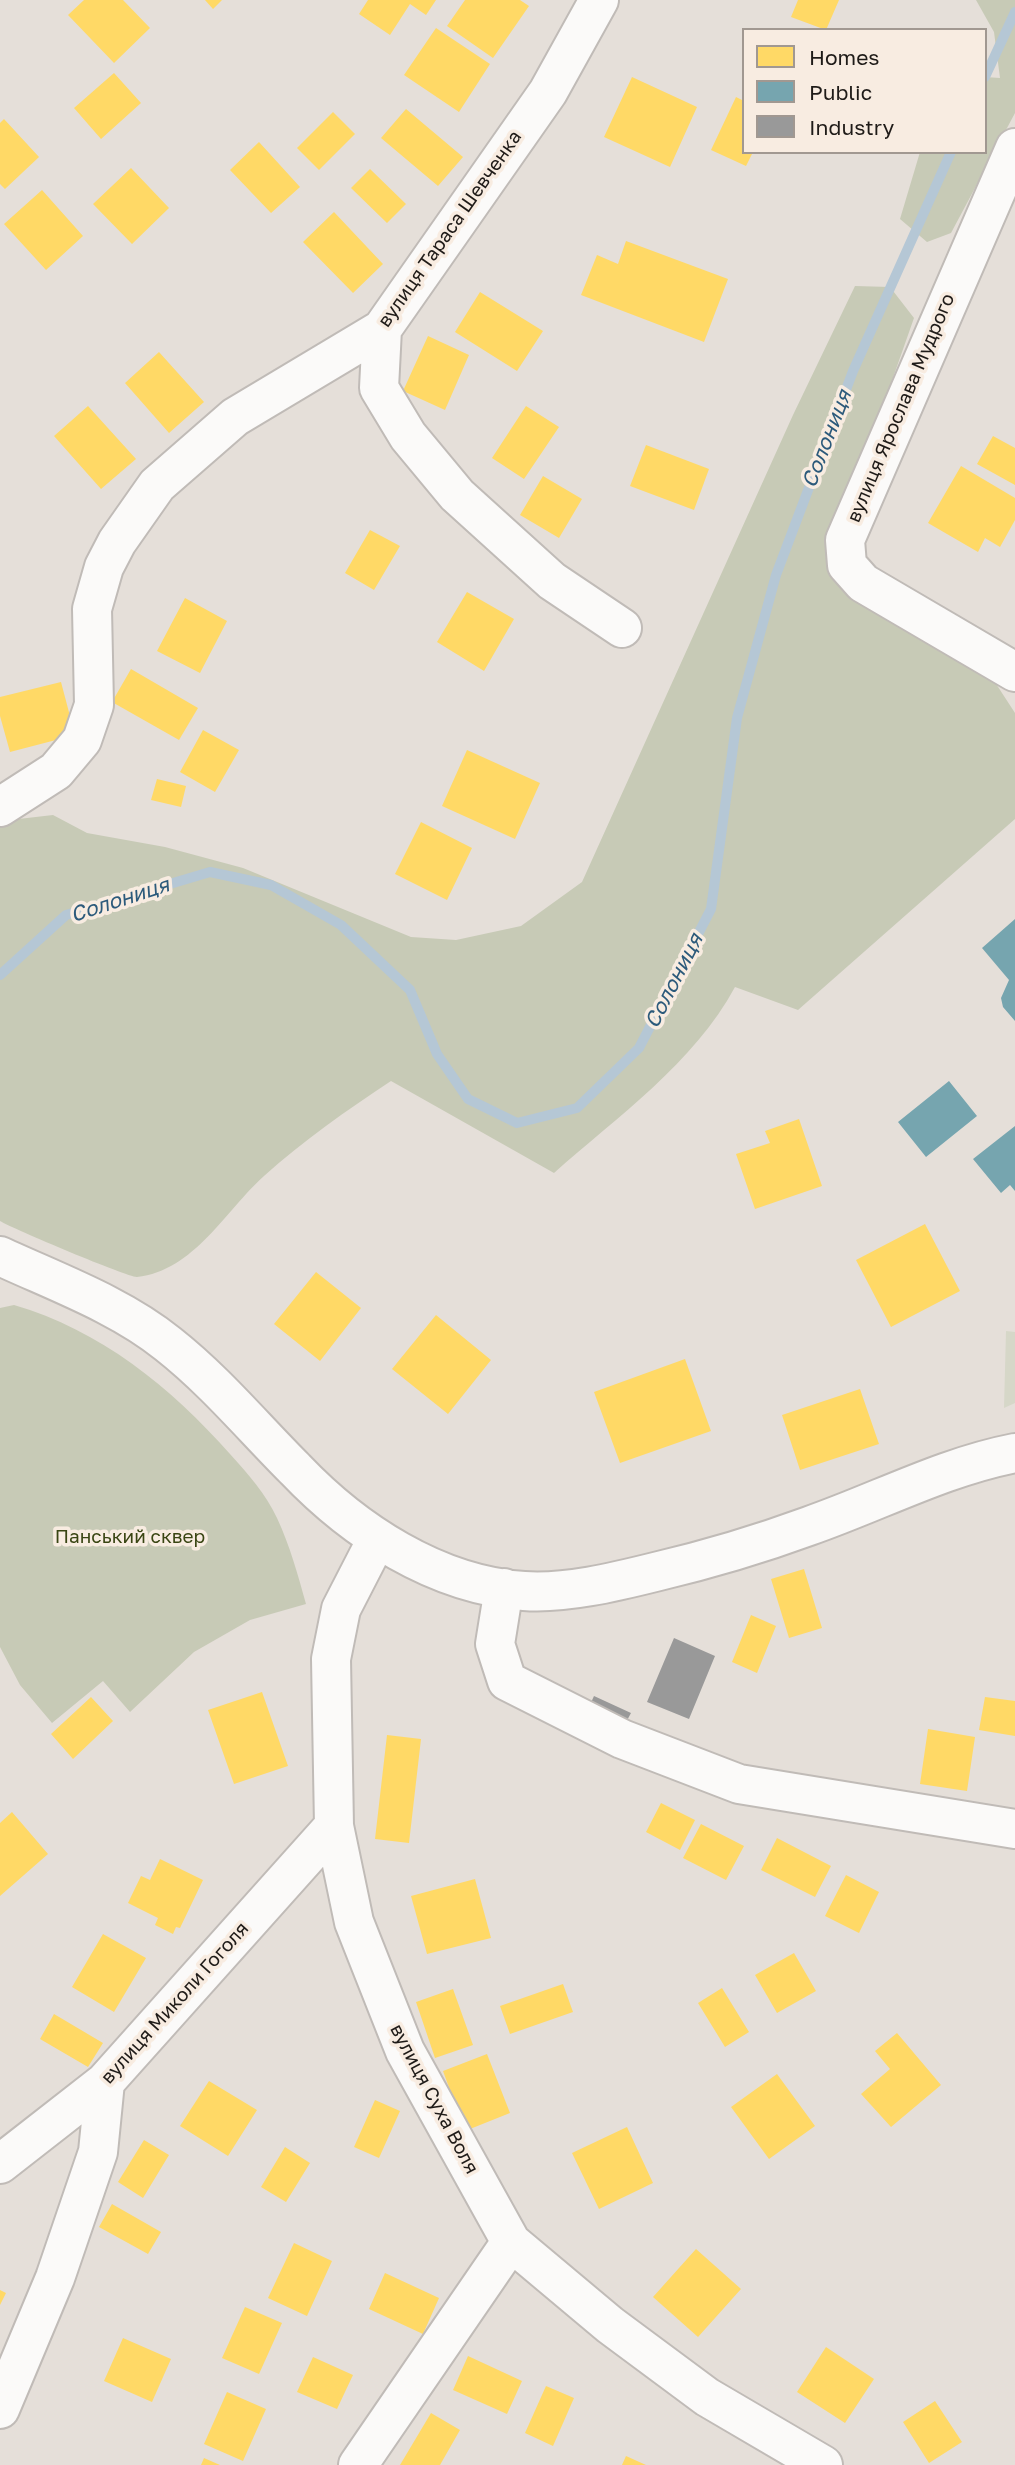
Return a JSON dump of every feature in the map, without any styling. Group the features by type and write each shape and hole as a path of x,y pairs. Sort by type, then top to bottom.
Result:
{"street":[{"name":"вулиця Тараса Шевченка","path":"0,807 56,771 82,740 94,705 92,609 104,567 117,542 158,485 188,455 236,416 382,329 548,92 599,0"},
{"name":"вулиця Ярослава Мудрого","path":"1015,148 845,540 847,565 863,583 1015,672"},
{"path":"382,329 379,388 408,436 457,495 552,581 622,628"},
{"path":"0,1256 103,1304 166,1342 232,1401 296,1471 377,1539 434,1567 483,1585 526,1591 577,1586 655,1572 808,1527 918,1482 1015,1453"},
{"name":"вулиця Суха Воля","path":"377,1539 341,1609 331,1658 334,1826 354,1922 405,2050 511,2242 610,2325 707,2397 823,2465"},
{"path":"504,1588 495,1644 507,1681 622,1739 739,1784 1015,1829"},
{"name":"вулиця Миколи Гоголя","path":"0,2164 106,2082 334,1826"},
{"path":"0,2409 55,2278 98,2152 106,2082"},
{"path":"358,2465 511,2242"}],"shaded area":[{"path":"1006,1331 1015,1332 1015,1403 1004,1408"}],"green space":[{"path":"976,0 1015,0 1015,113 951,233 927,242 900,219 919,154 987,154 987,77 1000,78 994,32"},
{"path":"855,286 890,287 914,318 838,534 989,673 1015,713 1015,819 798,1010 735,987 718,1014 677,1064 554,1173 391,1081 294,1150 250,1190 208,1237 176,1263 157,1272 137,1277 130,1275 0,1221 0,827 10,820 53,815 87,833 165,847 243,868 411,937 456,940 521,926 582,882 793,415"},
{"name":"Панський сквер","path":"14,1305 76,1329 105,1345 158,1384 207,1429 268,1501 286,1539 300,1582 306,1604 250,1620 194,1652 130,1712 103,1681 52,1723 20,1685 0,1647 0,1308"}],"building: Homes":[{"path":"84,0 123,0 150,28 114,63 68,15"},
{"path":"205,0 222,0 213,9"},
{"path":"368,0 436,0 426,15 410,4 390,35 359,14"},
{"path":"465,0 520,0 529,6 493,58 447,26"},
{"path":"798,0 839,0 827,28 791,17"},
{"path":"436,28 490,64 459,112 404,75"},
{"path":"114,73 141,103 101,139 74,108"},
{"path":"632,77 697,107 670,167 604,137"},
{"path":"736,97 742,100 742,154 752,154 746,166 711,150"},
{"path":"406,109 463,157 438,186 381,138"},
{"path":"333,112 355,134 319,170 297,148"},
{"path":"4,119 39,157 5,189 0,184 0,123"},
{"path":"259,142 300,187 271,213 230,170"},
{"path":"131,168 169,208 132,244 93,204"},
{"path":"370,169 406,204 387,223 351,188"},
{"path":"42,190 83,236 46,270 4,224"},
{"path":"334,212 383,264 353,293 303,242"},
{"path":"626,241 728,279 704,342 581,295 597,255 618,264"},
{"path":"480,292 543,331 517,371 455,332"},
{"path":"428,336 469,355 445,410 403,391"},
{"path":"159,352 204,402 169,433 125,383"},
{"path":"88,406 136,459 101,489 54,436"},
{"path":"526,406 559,427 524,479 492,458"},
{"path":"993,436 1015,448 1015,485 977,464"},
{"path":"646,445 709,469 694,510 630,486"},
{"path":"961,466 1015,498 1015,520 1000,547 985,538 978,552 928,523"},
{"path":"543,476 582,499 559,538 520,515"},
{"path":"370,530 400,546 374,590 345,573"},
{"path":"467,592 514,619 484,671 437,642"},
{"path":"185,598 227,621 200,673 157,651"},
{"path":"131,669 198,708 179,740 112,702"},
{"path":"61,682 75,735 10,752 0,716 0,697"},
{"path":"203,730 239,750 215,792 180,772"},
{"path":"467,750 540,783 515,839 442,806"},
{"path":"157,779 186,786 181,807 151,800"},
{"path":"421,822 472,848 447,900 395,874"},
{"path":"799,1119 822,1186 755,1209 736,1154 770,1143 765,1131"},
{"path":"925,1224 960,1291 891,1327 856,1260"},
{"path":"316,1272 361,1308 320,1361 274,1324"},
{"path":"436,1315 491,1360 448,1414 392,1369"},
{"path":"685,1359 711,1431 620,1463 594,1392"},
{"path":"860,1389 879,1444 800,1470 782,1415"},
{"path":"804,1569 822,1628 789,1638 771,1579"},
{"path":"751,1615 776,1626 757,1673 732,1662"},
{"path":"262,1692 288,1766 234,1784 208,1710"},
{"path":"91,1697 113,1721 73,1759 51,1734"},
{"path":"985,1697 1015,1701 1015,1736 979,1730"},
{"path":"928,1729 975,1737 967,1791 920,1784"},
{"path":"387,1735 421,1739 409,1843 375,1839"},
{"path":"661,1803 695,1820 680,1850 646,1832"},
{"path":"12,1812 48,1854 0,1896 0,1823"},
{"path":"701,1824 744,1846 726,1880 683,1858"},
{"path":"777,1838 831,1866 815,1897 761,1870"},
{"path":"160,1859 203,1880 180,1928 176,1927 173,1934 155,1925 158,1918 128,1903 141,1876 150,1880"},
{"path":"846,1875 879,1892 859,1933 825,1916"},
{"path":"475,1879 491,1938 427,1954 411,1896"},
{"path":"103,1934 146,1958 114,2012 72,1987"},
{"path":"794,1953 816,1991 777,2013 755,1975"},
{"path":"563,1984 573,2012 510,2034 500,2006"},
{"path":"722,1988 749,2032 725,2047 698,2003"},
{"path":"453,1989 473,2045 435,2058 416,2002"},
{"path":"54,2014 103,2043 88,2067 40,2039"},
{"path":"897,2033 941,2085 891,2127 861,2094 890,2069 875,2051"},
{"path":"487,2054 510,2113 465,2131 443,2071"},
{"path":"777,2074 815,2126 769,2159 731,2107"},
{"path":"209,2081 257,2110 228,2156 180,2126"},
{"path":"375,2100 400,2111 379,2158 354,2147"},
{"path":"627,2127 653,2183 599,2209 572,2153"},
{"path":"144,2140 169,2155 143,2198 118,2182"},
{"path":"285,2147 310,2163 286,2202 261,2187"},
{"path":"112,2204 161,2232 148,2254 99,2227"},
{"path":"294,2243 332,2261 307,2316 268,2298"},
{"path":"696,2249 741,2289 698,2337 653,2297"},
{"path":"385,2273 439,2298 423,2334 369,2309"},
{"path":"0,2290 6,2293 0,2305"},
{"path":"245,2307 282,2323 259,2374 222,2358"},
{"path":"123,2338 171,2359 152,2402 104,2381"},
{"path":"826,2347 874,2379 845,2423 797,2392"},
{"path":"468,2356 522,2381 507,2414 453,2390"},
{"path":"313,2357 353,2375 337,2409 297,2392"},
{"path":"546,2386 574,2398 553,2446 525,2433"},
{"path":"227,2392 266,2409 243,2461 204,2444"},
{"path":"935,2401 962,2442 929,2463 903,2422"},
{"path":"431,2413 460,2430 440,2465 400,2465"},
{"path":"626,2456 646,2465 622,2465"},
{"path":"204,2458 220,2465 201,2465"}],"building: Public":[{"path":"1015,919 1015,1021 1003,1007 1001,998 1009,980 982,948"},
{"path":"949,1081 977,1116 926,1157 898,1122"},
{"path":"1015,1126 1015,1191 1010,1185 1001,1193 973,1159"}],"building: Industry":[{"path":"674,1638 715,1656 689,1719 647,1702"},
{"path":"594,1696 631,1713 624,1726 588,1709"}],"waterway":[{"name":"Солониця","path":"987,73 1015,12"},
{"name":"Солониця","path":"0,975 66,915 210,872 271,885 341,925 410,990 437,1054 468,1099 517,1123 577,1108 639,1048 711,909 737,718 776,575 853,371 950,154"}]}
